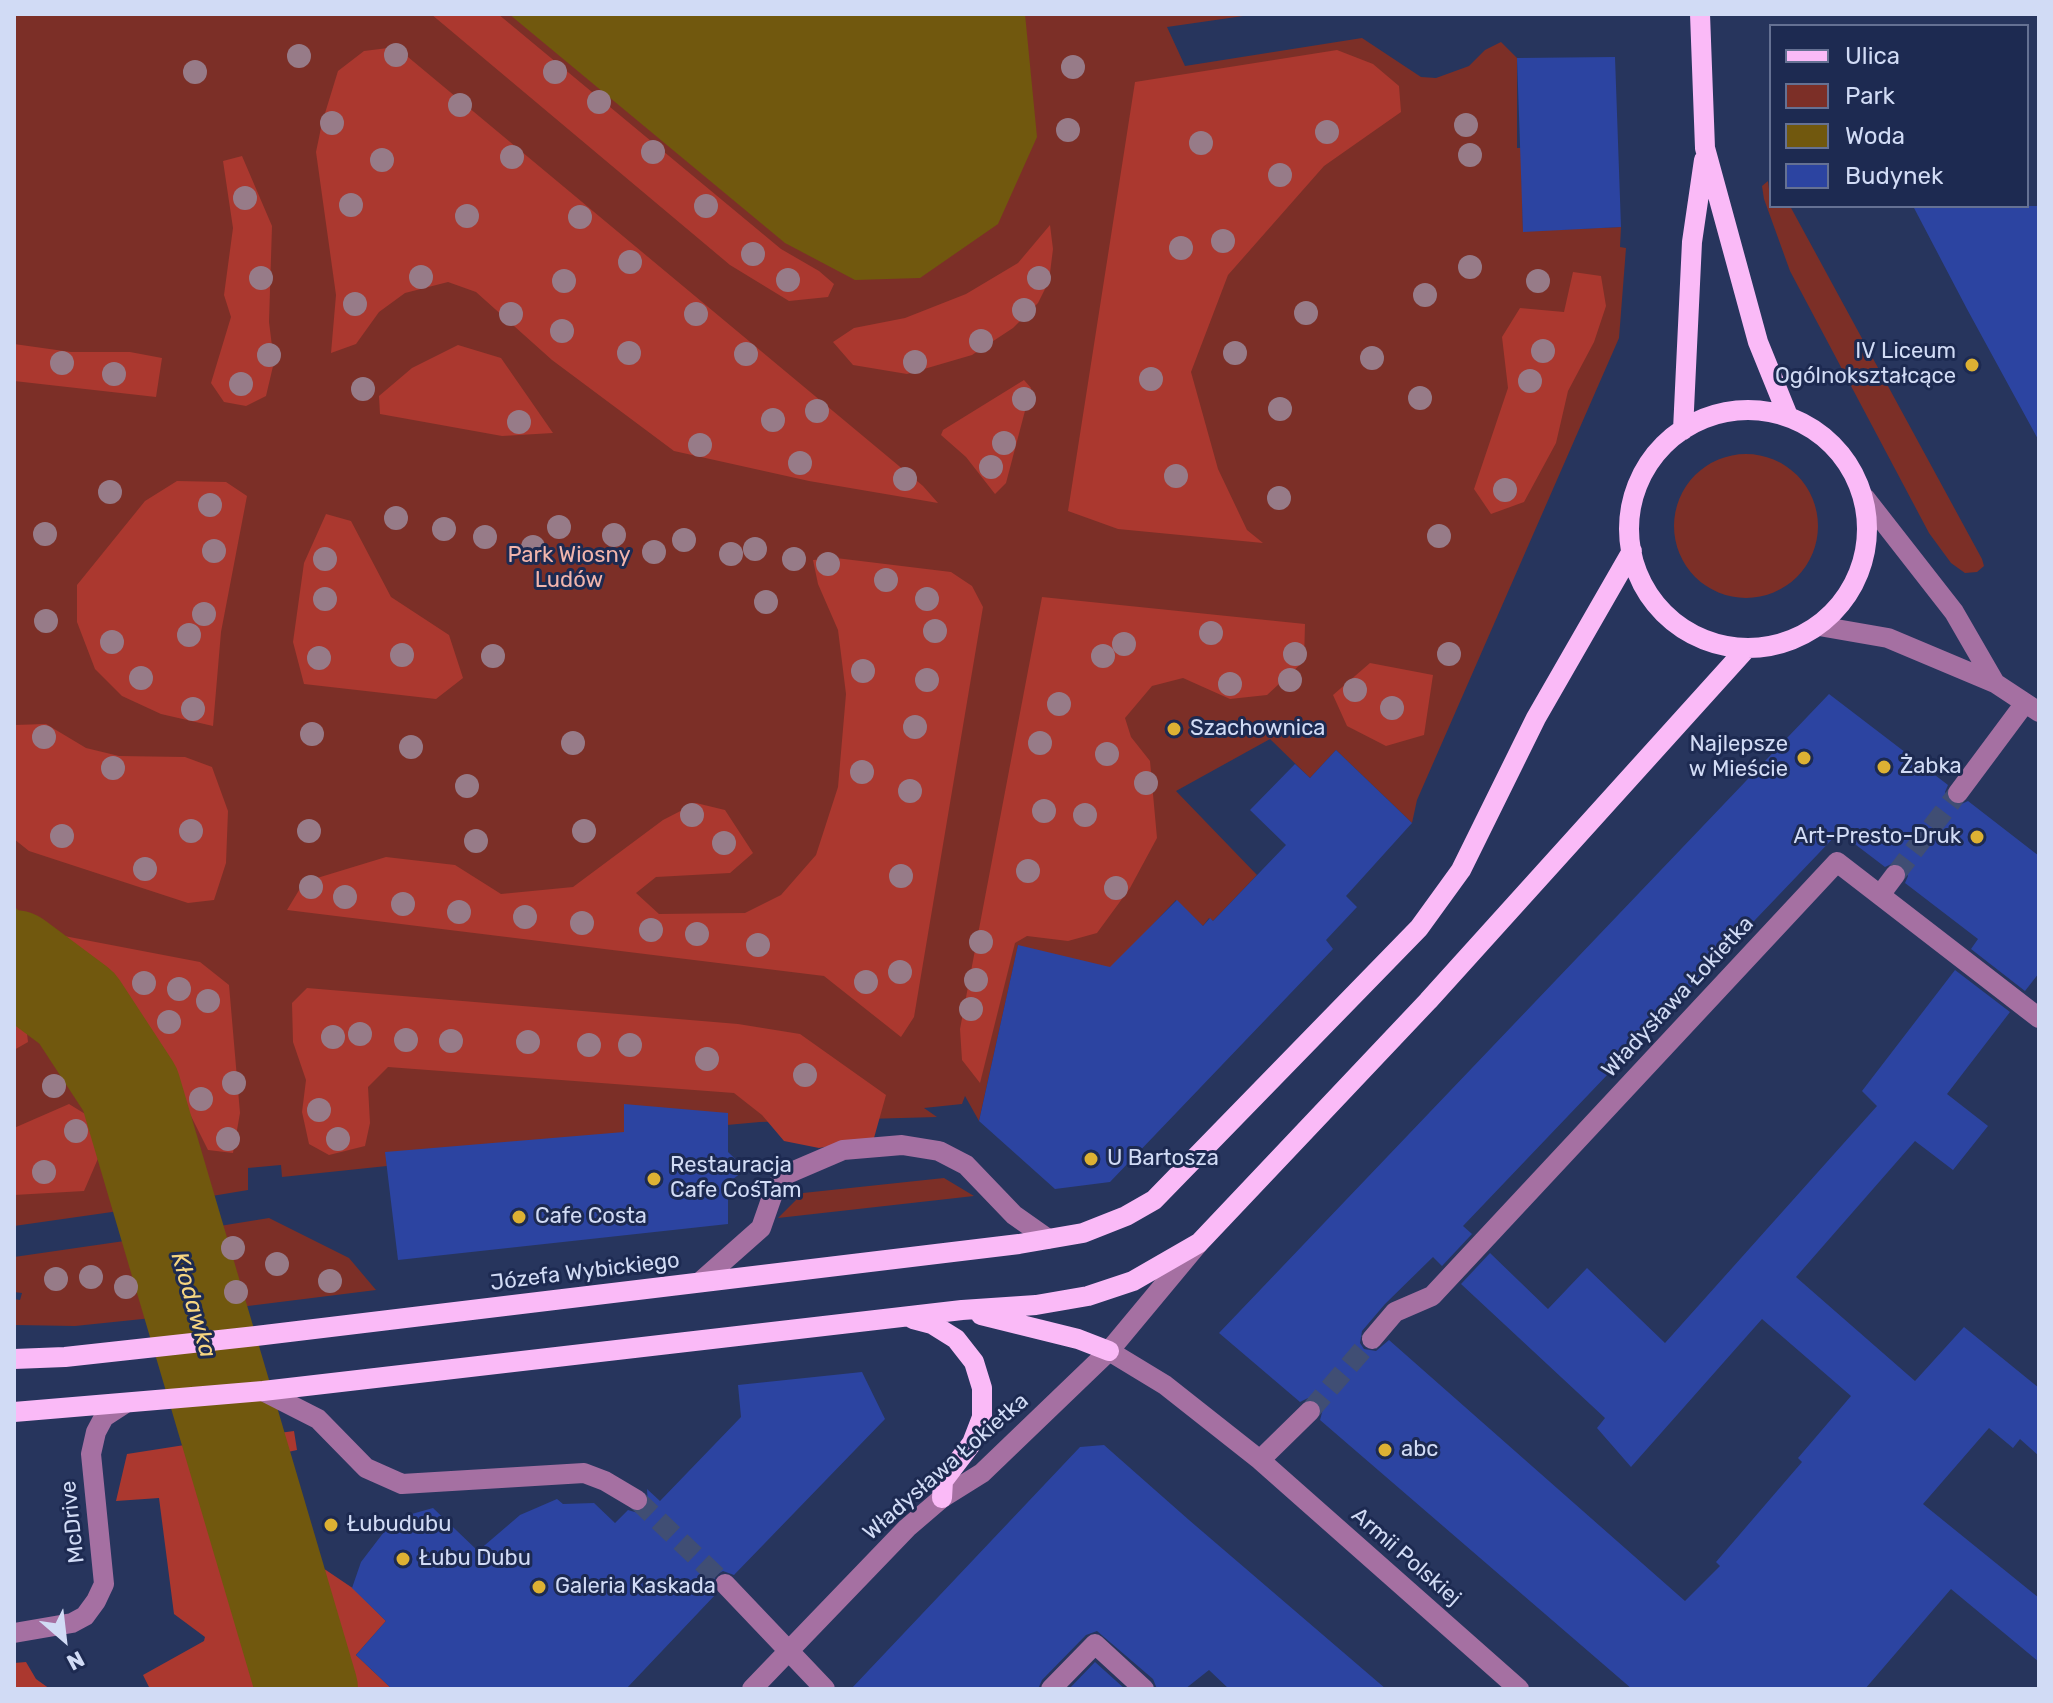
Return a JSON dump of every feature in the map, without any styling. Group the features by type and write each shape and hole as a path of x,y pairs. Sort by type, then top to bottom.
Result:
{"main road":[{"path":"1683,430 1692,242 1705,148 1700,14"},
{"path":"1705,148 1758,342 1788,416"},
{"path":"1734,411 1788,416 1825,436 1850,465 1865,498 1869,522 1862,569 1844,600 1819,626 1794,640 1746,649 1714,643 1695,634 1660,609 1642,582 1625,527 1637,475 1659,447 1683,430 1734,411"},
{"name":"Józefa Wybickiego","path":"14,1359 256,1336 1048,1239 1083,1233 1126,1216 1154,1200 1419,928 1461,870 1550,691 1632,551"},
{"name":"Władysława Łokietka","path":"905,1317 1036,1305 1088,1296 1133,1281 1199,1243 1428,1001 1746,649"},
{"path":"962,1310 1078,1339 1109,1351"},
{"path":"14,1412 263,1391 905,1317 932,1324 956,1339 974,1362 982,1388 982,1417 972,1443 943,1481 942,1498"}],"street":[{"path":"1865,498 1954,612 1995,683"},
{"path":"1819,626 1888,638 1995,683 2032,708 1958,793"},
{"name":"Władysława Łokietka","path":"1372,1339 1395,1312 1432,1296 1837,862 2039,1018"},
{"path":"1880,895 1895,875"},
{"path":"700,1282 761,1228 775,1188 787,1174 843,1150 902,1145 939,1151 966,1165 1014,1215 1048,1239"},
{"name":"Władysława Łokietka","path":"752,1689 907,1528 942,1498 982,1473 1109,1351 1199,1243"},
{"name":"Armii Polskiej","path":"1109,1351 1165,1385 1260,1460 1519,1689"},
{"path":"263,1391 318,1419 366,1468 402,1484 584,1473 605,1481 637,1500"},
{"name":"McDrive","path":"14,1633 58,1629 85,1616 96,1601 104,1584 91,1454 96,1432 104,1417 124,1404"},
{"path":"1260,1460 1310,1411"},
{"path":"725,1584 825,1689"},
{"path":"1051,1689 1095,1644 1144,1689"}],"green space":[{"name":"Park Wiosny Ludów","path":"14,14 1257,14 1167,27 1185,66 1362,38 1421,77 1436,78 1469,66 1485,50 1501,42 1517,58 1517,148 1521,148 1523,231 1621,227 1620,247 1626,248 1619,338 1417,800 1412,823 1336,750 1310,778 1270,739 1176,791 1257,875 1213,921 1209,918 1203,926 1176,900 1079,1003 1018,946 979,1121 965,1096 962,1104 924,1108 937,1117 760,1122 386,1156 387,1166 282,1177 281,1165 248,1168 248,1190 188,1200 181,1174 112,1097 140,1208 14,1226"},
{"path":"1768,181 1769,208 1791,208 1982,559 1984,566 1977,572 1965,573 1951,563 1929,533 1790,271 1764,199 1762,186"},
{"path":"1746,454 1774,459 1797,475 1813,498 1818,526 1813,554 1797,577 1774,593 1746,598 1718,593 1695,577 1679,554 1674,526 1679,498 1695,475 1718,459"},
{"path":"944,1178 974,1196 778,1218 803,1193"},
{"path":"269,1218 349,1258 376,1290 216,1310 195,1230"},
{"path":"145,1238 162,1317 75,1326 14,1325 14,1299 20,1300 22,1293 14,1292 14,1257"}],"shaded area":[{"path":"431,14 498,14 781,249 819,271 834,284 828,297 789,301 730,265"},
{"path":"396,47 923,486 938,503 809,481 674,451 552,360 476,292 448,282 405,293 379,312 356,344 331,353 336,295 316,152 322,123 338,71 364,51"},
{"path":"1337,50 1373,64 1399,86 1401,112 1324,166 1228,275 1191,372 1218,469 1247,530 1263,543 1118,529 1068,511 1135,82"},
{"path":"242,156 272,226 269,322 274,362 266,396 246,406 224,402 211,383 231,317 224,295 233,228 223,161"},
{"path":"1050,225 1053,249 1049,281 1038,303 1013,328 972,355 907,374 853,365 833,342 854,328 905,318 966,294 1018,263"},
{"path":"1573,272 1601,276 1606,306 1594,342 1568,391 1556,443 1524,502 1491,514 1474,489 1508,388 1502,337 1520,308 1564,312"},
{"path":"14,344 71,352 130,352 162,358 156,397 14,381"},
{"path":"458,345 501,358 553,433 502,436 380,414 379,396 412,368"},
{"path":"1024,380 1031,388 1006,483 995,494 966,457 941,435 943,430"},
{"path":"177,481 226,482 247,496 221,632 213,726 161,714 122,696 95,669 77,622 77,585 145,501"},
{"path":"326,514 351,521 391,597 449,635 463,678 436,699 304,684 293,642 304,563"},
{"path":"836,558 951,572 972,586 983,607 914,1017 901,1037 824,976 287,910 304,882 386,857 455,865 501,894 573,887 663,820 696,803 725,810 753,853 730,873 656,877 636,893 659,914 745,913 781,895 816,855 838,787 846,694 838,630 818,584 813,560"},
{"path":"1042,597 1305,624 1304,661 1267,695 1230,699 1183,678 1152,686 1125,718 1131,737 1150,761 1157,838 1130,888 1097,933 1068,941 1027,936 1015,943 980,1083 962,1060 960,1029"},
{"path":"1370,663 1433,675 1424,735 1386,746 1347,726 1333,695"},
{"path":"46,724 86,748 119,756 185,757 212,767 228,811 226,863 214,900 188,903 29,851 14,839 14,725"},
{"path":"59,935 200,962 229,985 240,1113 233,1153 208,1150 177,1088 146,1039"},
{"path":"307,988 738,1024 800,1034 886,1095 874,1138 819,1148 784,1141 762,1115 734,1093 388,1067 368,1087 370,1123 365,1146 329,1155 309,1144 302,1112 306,1080 293,1042 292,1003"},
{"path":"14,989 23,998 28,1042 14,1050"},
{"path":"69,1104 90,1117 103,1147 84,1191 14,1195 14,1128"},
{"path":"294,1431 297,1450 279,1454 314,1562 354,1589 386,1621 356,1655 392,1689 326,1689 264,1435"},
{"path":"191,1444 231,1529 288,1689 150,1689 143,1675 204,1641 205,1637 174,1614 159,1498 116,1501 127,1454"},
{"path":"26,1662 36,1679 50,1689 14,1689 14,1663"}],"water":[{"path":"509,14 1025,14 1037,137 998,224 920,278 855,280 785,243"},
{"path":"14,906 78,971 128,1035 159,1090 188,1200 140,1208 110,1088 99,1064 68,1021 14,977"},
{"path":"195,1230 216,1310 162,1317 145,1238"},
{"path":"264,1435 326,1689 288,1689 231,1529 191,1444"}],"pier":[{"path":"220,1309 217,1314 163,1321 158,1317"},
{"path":"263,1431 268,1434 187,1444 190,1440"}],"building":[{"path":"1615,57 1621,227 1523,232 1517,58"},
{"path":"2039,206 2039,441 1914,208"},
{"path":"1829,694 1948,785 1945,792 1950,803 1957,806 1968,801 2039,856 2039,973 2025,991 1971,949 1978,939 1905,883 1908,876 1903,865 1896,862 1885,867 1839,832 1463,1226 1472,1234 1442,1266 1433,1257 1385,1304 1362,1331 1360,1343 1364,1349 1376,1351 1389,1340 1685,1601 1720,1566 1716,1562 1802,1462 1798,1458 1851,1396 1762,1319 1631,1467 1597,1428 1605,1418 1461,1284 1490,1253 1548,1309 1587,1268 1665,1343 1877,1106 1862,1091 1955,970 2010,1012 1947,1094 1988,1126 1953,1170 1915,1141 1796,1277 1915,1381 1964,1327 2039,1388 2039,1456 2020,1439 2013,1448 1989,1428 1923,1504 2039,1598 2039,1662 1951,1589 1865,1689 1632,1689 1320,1420 1323,1409 1319,1401 1308,1398 1300,1402 1219,1333"},
{"path":"1336,750 1412,823 1346,896 1357,907 1326,940 1333,949 1110,1182 1055,1189 979,1121 1018,945 1110,967 1177,900 1203,926 1210,918 1213,921 1286,845 1250,810 1295,764 1310,778"},
{"path":"624,1104 728,1113 728,1152 746,1169 728,1183 728,1224 398,1260 385,1152 624,1132"},
{"name":"Galeria Kaskada","path":"862,1372 885,1419 734,1575 723,1571 716,1575 712,1586 716,1594 626,1689 392,1689 356,1655 386,1621 352,1588 361,1562 387,1528 408,1515 433,1508 478,1551 520,1515 557,1499 563,1504 594,1503 615,1523 628,1510 638,1513 648,1507 647,1489 660,1501 741,1417 738,1385"},
{"path":"1104,1445 1386,1689 1229,1689 1209,1670 1185,1689 1157,1689 1153,1679 1097,1631 1086,1635 1042,1680 1038,1689 851,1689 1080,1447"},
{"path":"1095,1662 1125,1689 1069,1689"}],"waterway":[{"name":"Kłodawka","path":"14,961 77,1008 130,1089 307,1689"}],"tunnel":[{"path":"1895,875 1958,793"},
{"path":"1310,1411 1372,1339"},
{"path":"637,1500 725,1584"}],"place":[{"name":"IV Liceum Ogólnokształcące","path":"1972,365"},
{"name":"Szachownica","path":"1174,729"},
{"name":"Najlepsze w Mieście","path":"1804,758"},
{"name":"Żabka","path":"1884,767"},
{"name":"Art-Presto-Druk","path":"1977,837"},
{"name":"U Bartosza","path":"1091,1159"},
{"name":"Restauracja Cafe CośTam","path":"654,1179"},
{"name":"Cafe Costa","path":"519,1217"},
{"name":"abc","path":"1385,1450"},
{"name":"Łubudubu","path":"331,1525"},
{"name":"Łubu Dubu","path":"403,1559"},
{"name":"Galeria Kaskada","path":"539,1587"}]}
